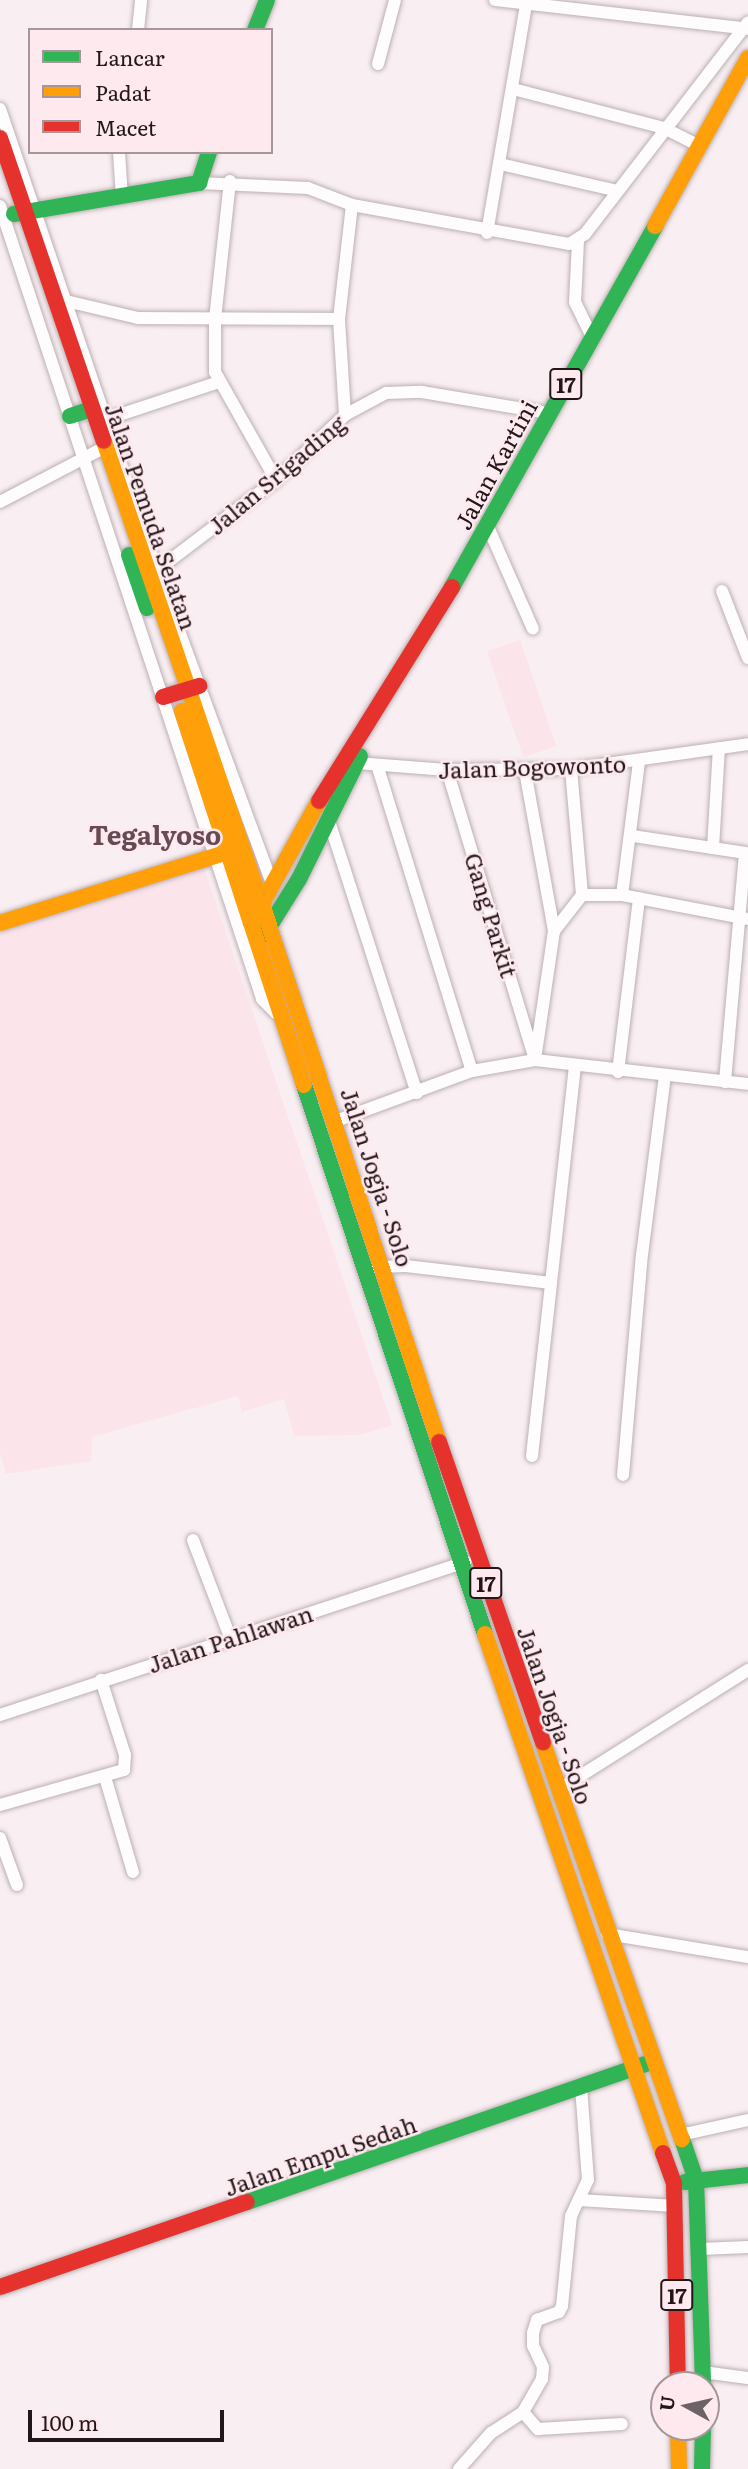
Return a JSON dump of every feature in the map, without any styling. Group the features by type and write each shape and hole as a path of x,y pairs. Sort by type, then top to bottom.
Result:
{"main road":[{"path":"255,28 262,1"},
{"name":"Jalan Kartini","path":"274,887 294,845 344,757 380,708 488,527 548,413 748,58"},
{"name":"Jalan Pemuda Selatan","path":"0,138 18,210 94,452 148,577 195,750 251,923"},
{"path":"18,210 122,198 199,183 208,154"},
{"name":"Jalan Pemuda Selatan","path":"0,170 18,210"},
{"name":"Jalan Kartini","path":"271,927 329,821 380,708"},
{"path":"0,923 229,852"},
{"name":"Jalan Pemuda Selatan","path":"229,852 263,907"},
{"name":"17","path":"251,923 274,887"},
{"name":"Jalan Jogja - Solo","path":"263,907 336,1121 375,1268 461,1563 674,2184 678,2371"},
{"name":"Jalan Jogja - Solo","path":"251,923 281,1019 375,1268 606,1933 696,2180 703,2371"},
{"name":"17","path":"257,942 271,927"},
{"name":"Jalan Empu Sedah","path":"0,2287 653,2060"},
{"path":"674,2184 748,2175"},
{"path":"678,2441 679,2469"},
{"path":"702,2469 703,2441"}],"street":[{"path":"138,28 141,0"},
{"path":"378,64 395,0"},
{"path":"495,0 616,6 746,26"},
{"path":"487,233 527,3"},
{"path":"592,337 575,302 578,241 746,26"},
{"path":"513,89 664,128 699,146"},
{"path":"0,109 18,210 94,452 181,691 274,887"},
{"path":"119,154 122,198"},
{"path":"500,164 618,191"},
{"path":"199,183 230,181 308,188 352,205 487,233 561,245 578,241"},
{"path":"230,181 215,318 219,382 276,480"},
{"path":"345,415 339,319 352,205"},
{"path":"18,210 66,301 107,419 148,577"},
{"path":"66,301 138,318 339,319"},
{"path":"107,419 219,382"},
{"name":"Jalan Srigading","path":"148,577 276,480 345,415 386,393 403,391 548,413"},
{"path":"0,502 94,452"},
{"path":"488,527 533,629"},
{"path":"722,591 748,658"},
{"path":"181,691 195,750 229,852 262,999 281,1019"},
{"name":"Jalan Bogowonto","path":"357,763 378,768 447,770 571,769 639,762 748,744"},
{"path":"713,848 719,748"},
{"path":"622,895 633,836 639,762"},
{"path":"378,768 472,1071"},
{"path":"554,931 582,895 571,769"},
{"name":"Gang Parkit","path":"447,770 535,1058"},
{"path":"525,771 554,931 535,1058"},
{"path":"329,821 417,1093"},
{"path":"633,836 746,853 744,919 725,1082"},
{"path":"582,895 622,895 744,919"},
{"path":"618,1072 639,898"},
{"path":"336,1121 472,1071 535,1058 575,1067 748,1084"},
{"path":"532,1456 575,1067"},
{"path":"623,1475 642,1255 665,1076"},
{"path":"375,1268 551,1283"},
{"path":"193,1540 230,1637"},
{"name":"Jalan Pahlawan","path":"0,1715 230,1637 478,1559"},
{"path":"558,1790 748,1670"},
{"path":"0,1805 124,1770 127,1763 101,1680"},
{"path":"105,1777 133,1872"},
{"path":"0,1838 16,1885"},
{"path":"606,1933 748,1957"},
{"path":"459,2469 491,2433 523,2412 542,2379 543,2367 533,2346 537,2320 559,2312 562,2306 571,2216 588,2180 581,2087"},
{"path":"680,2135 748,2120"},
{"path":"579,2200 675,2206"},
{"path":"700,2249 748,2247"},
{"path":"720,2379 748,2378"},
{"path":"523,2412 538,2429 622,2424"}],"shaded area":[{"path":"520,640 556,746 523,757 487,651"},
{"path":"204,867 392,1425 361,1435 294,1436 284,1399 242,1412 238,1396 92,1437 91,1461 6,1474 0,1452 0,933"}],"traffic: fast":[{"path":"256,28 267,0"},
{"path":"14,214 199,183 208,154"},
{"path":"452,587 655,226"},
{"path":"70,416 92,409"},
{"path":"129,555 147,608"},
{"path":"264,935 299,879 360,756"},
{"path":"304,1085 485,1634"},
{"path":"247,2202 645,2064"},
{"path":"682,2139 696,2180 703,2371"},
{"path":"685,2182 748,2175"},
{"path":"702,2469 703,2441"}],"traffic: slow":[{"path":"655,226 748,58"},
{"path":"104,441 263,907"},
{"path":"182,711 251,923"},
{"path":"304,1085 251,923 319,801"},
{"path":"0,923 237,849"},
{"path":"263,907 439,1442"},
{"path":"485,1634 663,2153"},
{"path":"543,1743 682,2139"},
{"path":"678,2441 679,2469"}],"traffic: jam":[{"path":"0,138 104,441"},
{"path":"319,801 452,587"},
{"path":"163,697 199,686"},
{"path":"439,1442 543,1743"},
{"path":"663,2153 674,2184 678,2371"},
{"path":"0,2287 247,2202"}],"district":[{"name":"Tegalyoso","path":"155,834"}]}
